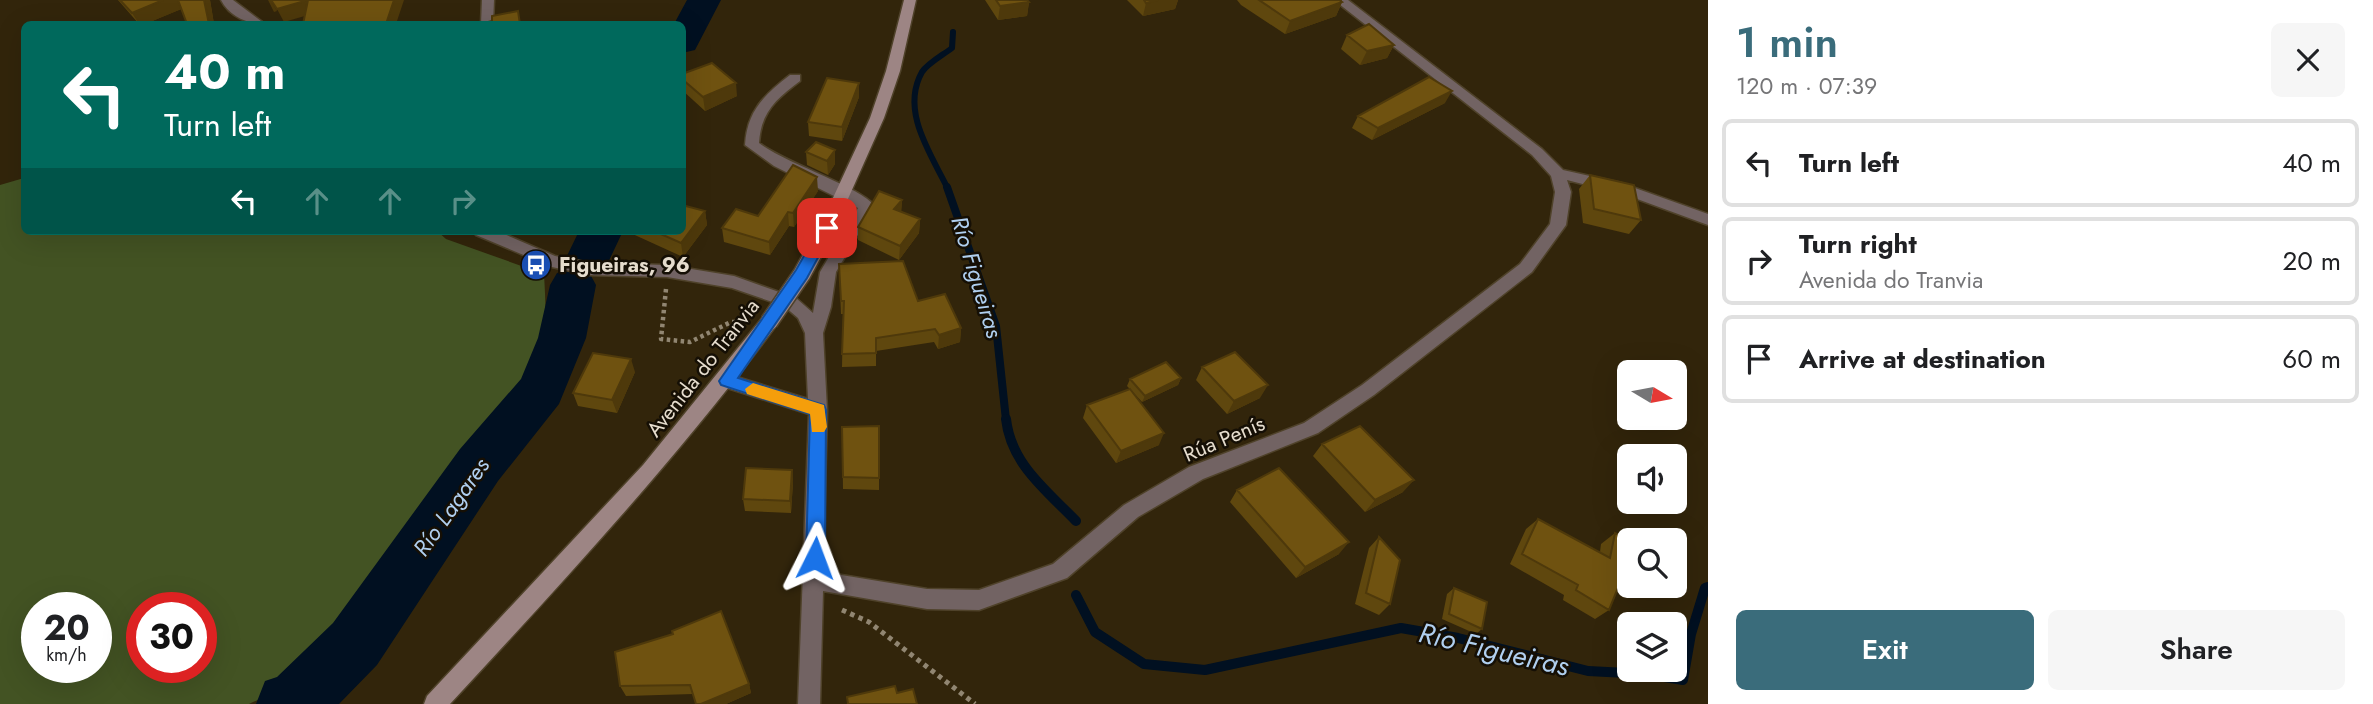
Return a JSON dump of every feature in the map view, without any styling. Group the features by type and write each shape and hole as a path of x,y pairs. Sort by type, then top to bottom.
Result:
{"main road":[{"name":"Avenida do Tranvia","path":"435,704 654,468 727,381 761,322 802,274 845,191 887,89 910,0"}],"street":[{"path":"227,0 230,6 254,21"},
{"path":"487,21 488,0"},
{"path":"1340,0 1536,152 1558,174 1585,177 1653,198 1708,220"},
{"path":"795,78 764,102 752,124 752,145 768,158 845,191 867,205 828,272 824,307 814,333"},
{"name":"Rúa Penís","path":"823,581 927,599 979,600 1060,570 1131,511 1196,473 1311,428 1368,390 1526,268 1558,225 1563,192 1558,174"},
{"path":"491,235 552,261 590,269 675,272 734,282 790,302 805,314 814,333 823,581 809,704"},
{"path":"727,381 818,410"}],"path":[{"path":"675,272 666,287 661,339 690,342 732,322 761,322"},
{"path":"823,581 840,609 869,622 975,704"}],"green space":[{"path":"21,179 21,235 442,235 446,239 544,274 543,343 530,382 508,410 466,453 370,593 342,628 313,660 282,685 249,704 0,704 0,185"}],"building":[{"path":"120,0 163,0 132,13"},
{"path":"178,0 204,0 208,21 186,21"},
{"path":"271,0 308,0 277,9"},
{"path":"308,0 394,0 387,21 304,21"},
{"path":"996,0 1027,0 1029,2 1000,6"},
{"path":"1259,0 1339,0 1342,2 1290,21"},
{"path":"518,11 520,21 492,21 492,16"},
{"path":"1369,24 1394,45 1367,51 1347,35"},
{"path":"712,63 736,83 703,97 686,82 686,73"},
{"path":"1429,77 1452,91 1378,128 1358,116"},
{"path":"827,78 859,83 842,127 808,122"},
{"path":"816,142 835,150 827,161 806,152"},
{"path":"793,165 817,177 793,213 788,212 769,242 722,228 736,209 758,216"},
{"path":"1590,175 1634,185 1641,220 1594,209"},
{"path":"879,191 902,200 894,209 920,219 900,246 858,227"},
{"path":"686,206 705,211 681,243 663,235 686,235"},
{"path":"903,261 918,301 945,294 961,328 939,335 935,329 876,338 876,353 842,354 844,301 841,301 839,264"},
{"path":"1235,352 1268,385 1234,401 1202,367"},
{"path":"593,353 631,359 612,400 573,393"},
{"path":"1166,362 1181,378 1145,396 1130,379"},
{"path":"1130,389 1164,433 1121,451 1087,405"},
{"path":"879,426 879,478 843,477 842,427"},
{"path":"1360,426 1414,480 1375,500 1322,444"},
{"path":"746,468 792,470 790,501 743,499"},
{"path":"1279,468 1349,542 1305,567 1237,490"},
{"path":"1538,519 1610,558 1615,533 1617,534 1617,590 1609,610 1576,590 1578,585 1522,554"},
{"path":"1379,537 1400,560 1390,604 1366,593"},
{"path":"1454,588 1487,602 1482,629 1449,614"},
{"path":"721,611 749,684 701,704 696,704 690,685 620,686 615,652 673,634 672,631"},
{"path":"895,686 897,693 913,689 917,704 848,704 847,697"}],"waterway":[{"name":"Río Lagares","path":"686,34 704,0"},
{"name":"Río Figueiras","path":"947,187 920,132 914,102 922,72 952,48 953,32"},
{"name":"Río Figueiras","path":"947,187 996,326 1006,420"},
{"name":"Río Lagares","path":"589,258 599,235"},
{"name":"Río Lagares","path":"288,704 299,699 355,644 479,465 541,390 562,338 573,285"},
{"name":"Río Figueiras","path":"1006,419 1009,435 1022,463 1076,521"},
{"name":"Río Figueiras","path":"1076,595 1095,632 1144,664 1205,670 1401,628 1458,638 1588,671 1646,674 1683,680 1691,634 1705,588 1708,587"}],"slow traffic":[{"path":"753,389 818,410 818,427"}],"place":[{"name":"Figueiras, 96","path":"536,265"}],"route":[{"path":"815,558 818,410 727,381 802,274 827,228"}]}
